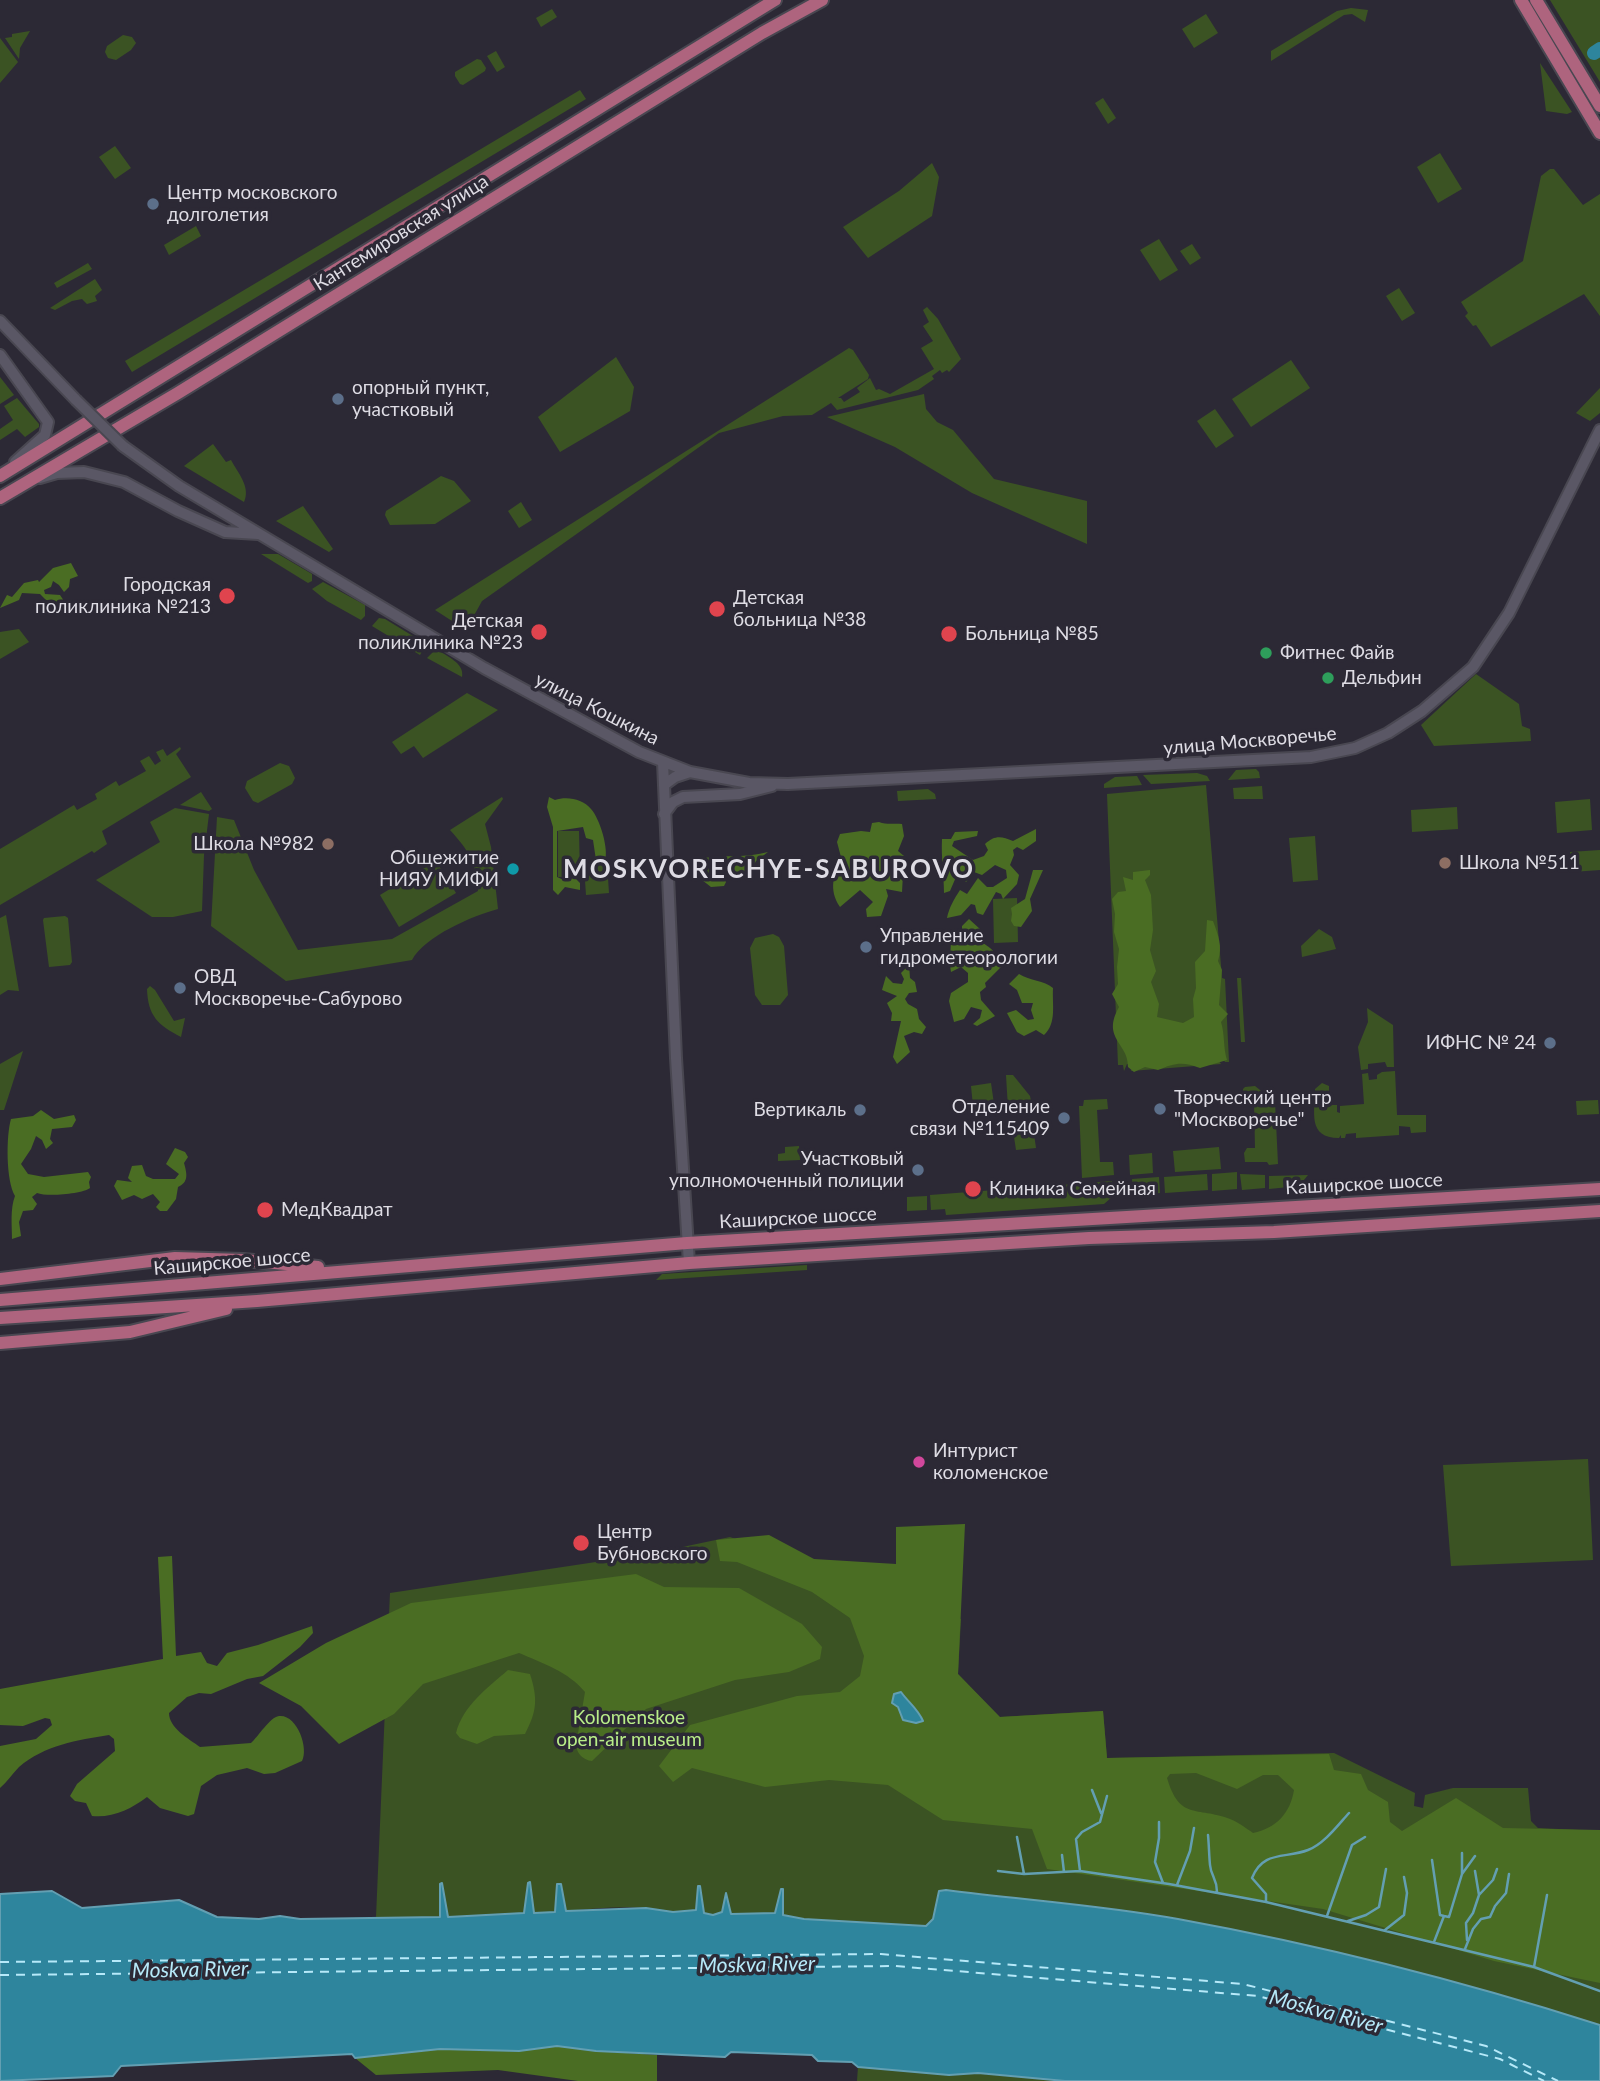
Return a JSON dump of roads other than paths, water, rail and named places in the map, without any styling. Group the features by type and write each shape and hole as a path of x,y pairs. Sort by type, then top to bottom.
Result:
{"main road":[{"name":"Кантемировская улица","path":"0,475 775,0"},
{"name":"Кантемировская улица","path":"0,498 178,393 762,33 822,0"},
{"path":"1521,0 1600,133"},
{"path":"1536,0 1600,106"},
{"name":"улица Кошкина","path":"0,311 3,323 123,446 179,486 491,672 639,752 663,762 689,1263"},
{"path":"0,355 46,415 48,426 37,444 0,475"},
{"name":"улица Москворечье","path":"663,762 690,772 735,781 776,785 1311,757 1337,753 1370,743 1422,711 1461,678 1483,654 1509,613 1600,430"},
{"path":"29,482 57,473 84,472 124,482 225,532 261,534"},
{"path":"664,785 675,777 690,772"},
{"name":"улица Москворечье","path":"664,814 673,802 683,797 740,794 776,785"},
{"name":"Каширское шоссе","path":"0,1300 687,1243 1600,1189"},
{"name":"Каширское шоссе","path":"0,1318 257,1301 689,1263 1089,1238 1288,1231 1600,1211"},
{"path":"0,1279 158,1260 208,1258 356,1269"},
{"path":"0,1343 130,1332 257,1301"}],"water":[{"path":"901,1692 923,1721 916,1723 903,1720 898,1707 892,1703 894,1694"},
{"name":"Moskva River","path":"530,1882 534,1913 555,1912 557,1884 561,1884 566,1911 646,1908 673,1912 696,1910 700,1886 704,1913 713,1915 722,1912 726,1893 731,1914 775,1913 783,1889 783,1915 804,1919 926,1926 933,1919 939,1891 946,1890 1091,1906 1178,1919 1391,1965 1600,2025 1600,2081 1065,2081 978,2073 949,2075 858,2067 852,2062 818,2061 812,2055 731,2052 725,2057 596,2051 557,2046 519,2051 440,2049 355,2058 352,2054 121,2066 113,2076 0,2081 0,1894 52,1891 82,1908 179,1900 217,1917 440,1917 442,1883 448,1917 524,1913"}],"waterway":[{"path":"1594,53 1600,49"},
{"path":"1092,1790 1101,1813"},
{"path":"1080,1871 1076,1839 1082,1832 1100,1822 1107,1796"},
{"path":"1266,1902 1266,1894 1252,1878 1262,1863 1314,1847 1349,1813"},
{"path":"1159,1822 1155,1862 1163,1883"},
{"path":"1177,1885 1190,1851 1194,1828"},
{"path":"1208,1835 1211,1869 1217,1892"},
{"path":"1017,1837 1024,1874"},
{"path":"1327,1916 1352,1845 1365,1837"},
{"path":"1462,1853 1462,1874"},
{"path":"1062,1855 1064,1872"},
{"path":"1434,1942 1444,1916 1449,1917 1462,1874 1475,1856"},
{"path":"1432,1860 1440,1915 1444,1916"},
{"path":"1348,1921 1379,1907 1386,1869"},
{"path":"1467,1940 1466,1923 1473,1913 1479,1895 1493,1880 1497,1869"},
{"path":"998,1871 1024,1874 1080,1871 1266,1902 1534,1967 1600,1991"},
{"path":"1475,1871 1479,1895"},
{"path":"1465,1949 1473,1929 1481,1919 1490,1917 1506,1893 1509,1874"},
{"path":"1385,1930 1404,1915 1407,1893 1404,1877"},
{"path":"1534,1967 1547,1895"}],"place":[{"name":"Центр московского долголетия","path":"153,204"},
{"name":"опорный пункт, участковый","path":"338,399"},
{"name":"Городская поликлиника №213","path":"227,596"},
{"name":"Детская больница №38","path":"717,609"},
{"name":"Детская поликлиника №23","path":"539,632"},
{"name":"Больница №85","path":"949,634"},
{"name":"Фитнес Файв","path":"1266,653"},
{"name":"Дельфин","path":"1328,678"},
{"name":"Школа №982","path":"328,844"},
{"name":"Школа №511","path":"1445,863"},
{"name":"Общежитие НИЯУ МИФИ","path":"513,869"},
{"name":"Управление гидрометеорологии","path":"866,947"},
{"name":"ОВД Москворечье-Сабурово","path":"180,988"},
{"name":"ИФНС № 24","path":"1550,1043"},
{"name":"Творческий центр \"Москворечье\"","path":"1160,1109"},
{"name":"Вертикаль","path":"860,1110"},
{"name":"Отделение связи №115409","path":"1064,1118"},
{"name":"Участковый уполномоченный полиции","path":"918,1170"},
{"name":"Клиника Семейная","path":"973,1189"},
{"name":"МедКвадрат","path":"265,1210"},
{"name":"Интурист коломенское","path":"919,1462"},
{"name":"Центр Бубновского","path":"581,1543"}],"district":[{"name":"MOSKVORECHYE-SABUROVO","path":"769,870"}],"park label":[{"name":"Kolomenskoe open-air museum","path":"629,1729"}]}
